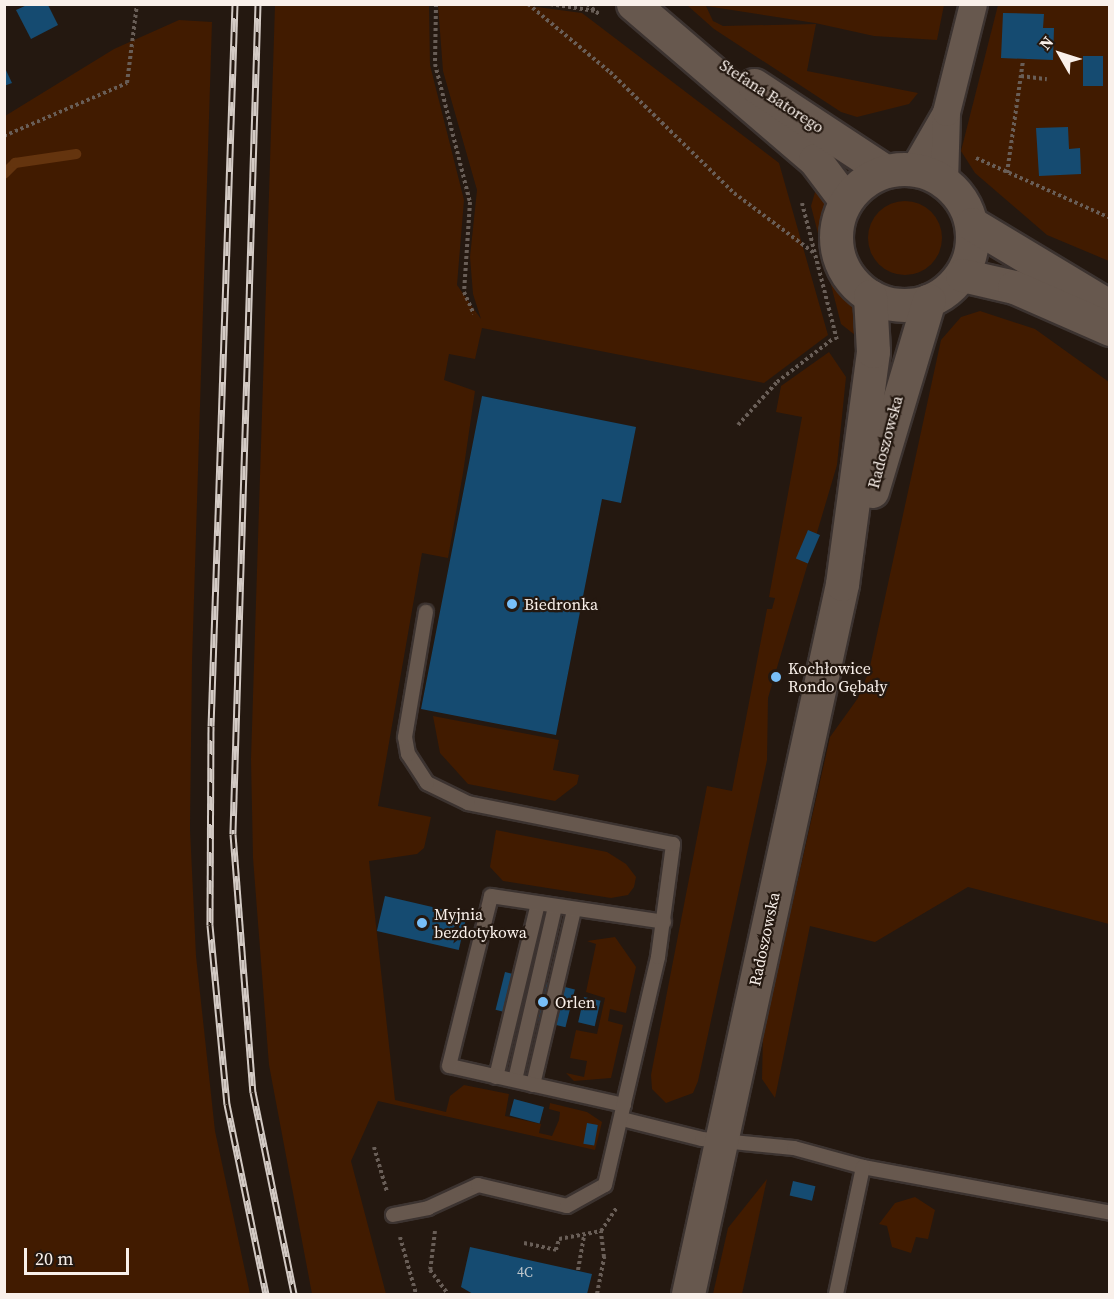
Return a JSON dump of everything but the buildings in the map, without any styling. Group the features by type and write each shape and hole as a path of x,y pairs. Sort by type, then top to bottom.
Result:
{"street":[{"name":"Stefana Batorego","path":"633,4 815,160 846,201"},
{"path":"973,4 946,112 944,181 972,224 1110,307"},
{"name":"Stefana Batorego","path":"659,24 899,169"},
{"path":"946,112 899,169 856,187 846,201 837,222 838,254 849,277 870,296 897,306 929,300 962,275 971,255 972,224"},
{"path":"899,169 944,181"},
{"path":"962,275 1014,287 1110,329"},
{"name":"Radoszowska","path":"688,1294 842,584 873,351 870,296"},
{"name":"Radoszowska","path":"842,584 929,300"}],"lane":[{"path":"393,1215 441,1202 478,1185 567,1206 583,1202 605,1185 622,1119 664,922 673,844 468,802 427,783 408,754 405,737 426,612"},
{"path":"624,1105 449,1066 491,896 664,922"},
{"path":"496,1077 538,904"},
{"path":"515,1080 555,907"},
{"path":"533,1085 574,910"},
{"path":"622,1119 721,1140 794,1148 863,1167 1110,1214"},
{"path":"836,1294 863,1167"}],"path":[{"path":"4,136 127,83 137,4"},
{"path":"436,4 435,64 470,202 464,292 474,314"},
{"path":"528,4 610,72 734,193 814,252"},
{"path":"550,4 596,12"},
{"path":"1007,173 1023,61"},
{"path":"1021,75 1047,79"},
{"path":"970,155 1110,218"},
{"path":"801,198 834,338"},
{"path":"834,338 844,343"},
{"path":"738,425 777,382 834,338"},
{"path":"441,1202 430,1270 448,1294"},
{"path":"597,1294 604,1257 601,1231"},
{"path":"578,1270 584,1236"}],"shaded area":[{"path":"275,5 429,5 430,65 464,200 457,285 481,319 473,294 470,257 477,190 443,71 438,5 522,5 582,13 779,163 828,335 764,383 482,328 475,359 449,354 444,380 475,391 463,473 448,558 422,553 378,806 431,817 424,848 417,854 369,861 395,1100 446,1112 450,1096 464,1085 509,1094 505,1116 541,1124 539,1133 552,1136 559,1120 560,1112 549,1109 550,1103 587,1112 602,1122 595,1150 378,1101 351,1161 386,1294 312,1294 269,1065 253,858 251,759"},
{"path":"687,5 944,5 937,40 874,36 815,23 706,6 713,21 723,26 816,24 807,71 918,93 909,104 857,117 841,112 714,29"},
{"path":"998,5 1109,5 1109,261 1047,235 975,173 961,151"},
{"path":"179,20 212,22 192,662 190,829 196,956 215,1131 250,1294 5,1294 5,116 114,49"},
{"path":"818,182 828,213 828,260 849,295 860,339 841,324 811,206"},
{"path":"905,201 919,204 931,212 939,224 942,238 939,252 931,264 919,272 905,275 891,272 879,264 871,252 868,238 871,224 879,212 891,204"},
{"path":"980,311 1035,329 1109,382 1109,924 968,887 875,942 810,926 775,1098 762,1079 763,1034 830,737 858,698 869,671 941,340 961,317"},
{"path":"829,352 846,377 837,465 768,698 767,760 698,1081 693,1093 666,1103 652,1089 651,1075 707,786 732,791 767,609 772,609 775,598 769,597 802,417 776,412 781,386"},
{"path":"433,716 559,740 553,770 579,775 577,784 555,801 468,784 440,753"},
{"path":"496,830 607,852 626,864 636,877 634,887 628,895 611,898 503,881 490,867"},
{"path":"615,937 636,967 626,1013 610,1009 608,1021 623,1025 611,1078 574,1081 566,1073 584,1077 587,1061 570,1058 576,1030 597,1034 605,998 586,992 596,944 587,941"},
{"path":"767,1179 742,1294 713,1294 728,1228"},
{"path":"915,1197 935,1210 928,1239 916,1237 911,1253 892,1247 887,1226 879,1224 895,1203"}],"waterway":[{"path":"4,174 15,163 76,154"}],"railway":[{"path":"235,4 211,726 210,925 227,1104 266,1294"},
{"path":"258,4 233,834 253,1092 294,1294"}],"place":[{"name":"Biedronka","path":"512,604"},
{"name":"Kochłowice Rondo Gębały","path":"776,677"},
{"name":"Myjnia bezdotykowa","path":"422,923"},
{"name":"Orlen","path":"543,1002"}]}
